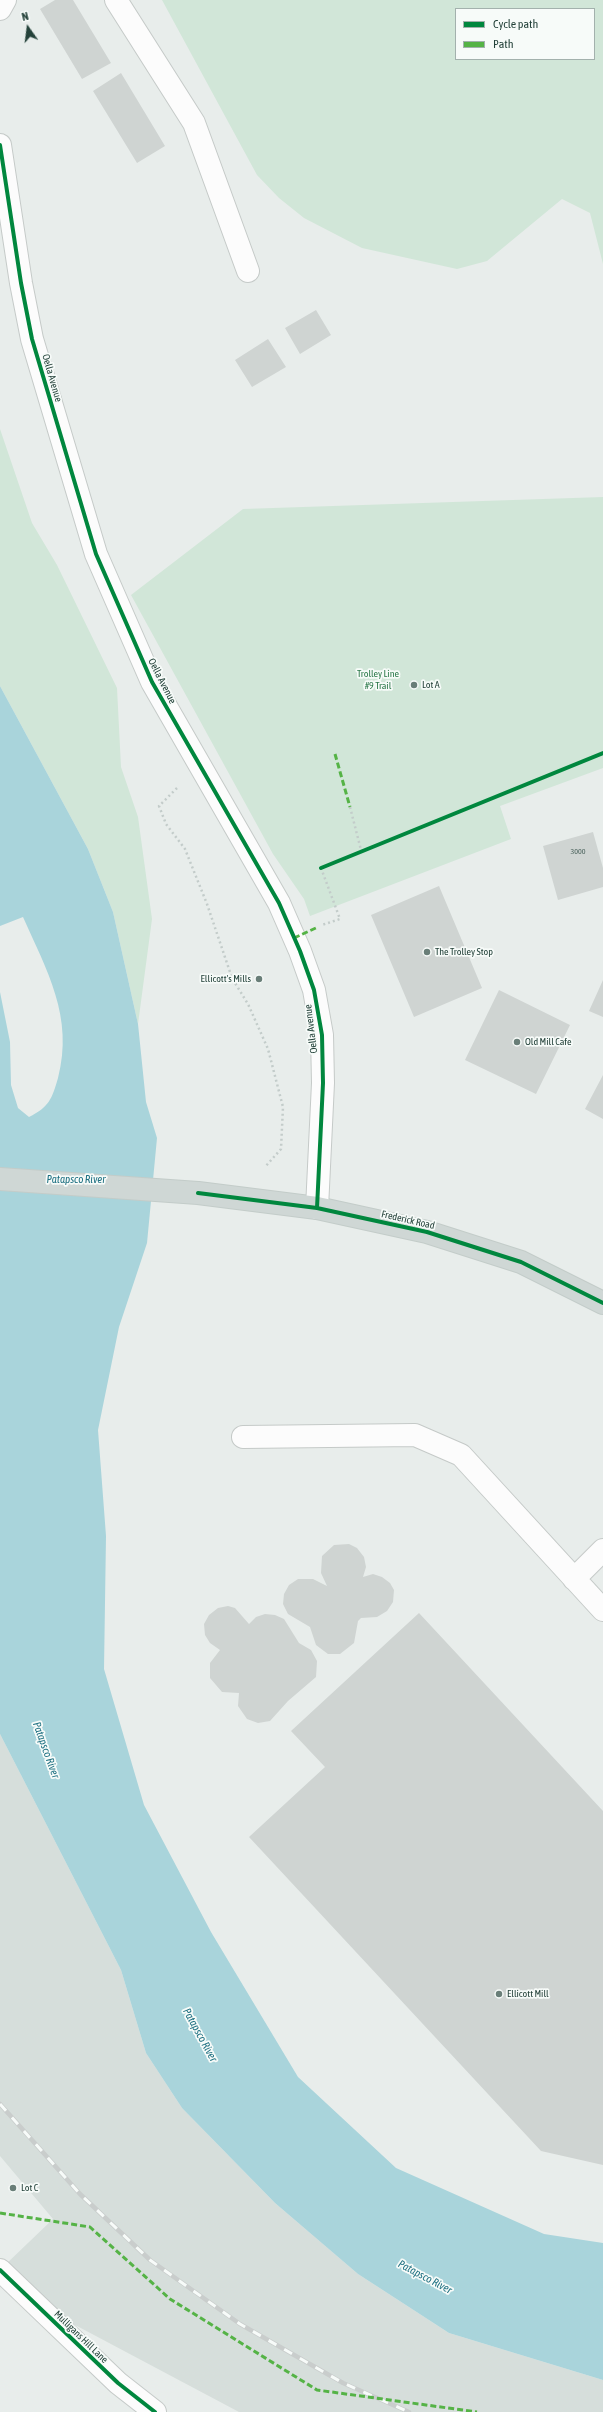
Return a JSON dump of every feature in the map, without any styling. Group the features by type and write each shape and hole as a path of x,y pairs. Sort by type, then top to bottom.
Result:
{"main road":[{"name":"Frederick Road","path":"0,1179 198,1193 317,1208 427,1232 521,1262 603,1303"}],"street":[{"path":"0,9 5,0"},
{"path":"116,0 194,123 248,271"},
{"name":"Oella Avenue","path":"0,145 21,283 32,338 96,554 152,682 279,904 300,951 314,990 322,1035 323,1084 317,1208"},
{"path":"243,1437 415,1435 461,1455 603,1610"},
{"path":"574,1579 603,1550"},
{"name":"Mulligans Hill Lane","path":"0,2270 118,2384 155,2412"}],"path":[{"path":"204,772 172,790 159,806 166,824 185,849 207,904 232,978 248,1004 272,1064 283,1107 281,1149 266,1168 259,1167"},
{"path":"350,807 361,850"},
{"path":"318,927 340,919 320,868"}],"shaded area":[{"path":"0,1734 121,1970 146,2053 182,2108 275,2203 358,2274 449,2333 603,2380 603,2412 239,2412 45,2309 4,2266 53,2219 0,2156"}],"green space":[{"path":"162,0 603,0 603,264 590,213 562,199 487,261 457,269 362,248 304,218 279,198 257,175"},
{"path":"0,429 32,523 57,565 117,688 121,767 138,817 152,919 138,1024 113,912 88,849 0,686"},
{"name":"Trolley Line #9 Trail","path":"603,497 603,768 500,806 511,839 310,916 304,899 273,854 131,595 243,509"}],"water":[{"name":"Patapsco River","path":"0,686 88,849 113,912 138,1024 146,1102 157,1138 147,1243 119,1327 98,1430 106,1536 104,1669 144,1805 211,1932 298,2077 396,2168 544,2234 603,2243 603,2380 449,2333 358,2274 275,2203 182,2108 146,2053 121,1970 0,1734 0,992 10,1042 11,1085 18,1108 29,1117 41,1110 49,1102 54,1092 62,1056 63,1035 56,995 41,956 23,917 0,926"}],"building":[{"path":"55,0 73,0 111,63 82,79 40,9"},
{"path":"121,73 165,146 137,163 93,91"},
{"path":"316,310 331,335 300,354 285,328"},
{"path":"268,339 286,367 252,387 235,360"},
{"path":"593,832 603,868 603,887 558,900 543,846"},
{"name":"The Trolley Stop","path":"439,886 482,988 414,1017 371,915"},
{"path":"603,980 603,1017 589,1011"},
{"name":"Old Mill Cafe","path":"499,990 570,1025 536,1094 465,1060"},
{"path":"603,1075 603,1119 585,1109"},
{"path":"349,1544 357,1548 364,1557 366,1567 363,1577 373,1574 382,1577 390,1583 394,1590 393,1602 387,1611 377,1617 361,1618 358,1621 354,1643 340,1654 328,1654 316,1645 310,1627 288,1614 283,1604 284,1594 289,1585 298,1579 313,1579 327,1586 321,1573 322,1556 334,1545"},
{"path":"228,1606 235,1608 249,1624 256,1617 265,1614 275,1615 284,1619 299,1643 311,1650 317,1661 316,1677 288,1701 270,1721 258,1723 247,1719 238,1706 239,1693 222,1692 210,1678 210,1663 220,1650 210,1643 205,1635 204,1624 209,1615 218,1608"},
{"name":"Ellicott Mill","path":"419,1613 603,1811 603,2165 541,2151 249,1837 325,1767 291,1731"}],"railway":[{"path":"0,2104 80,2194 150,2260 240,2324 343,2383 409,2412"}],"marked path":[{"path":"335,754 350,807"},
{"path":"294,938 318,927"},
{"path":"0,2213 90,2227 170,2299 317,2390 477,2412"}],"cycle path":[{"path":"0,145 21,283 32,339 96,554 152,682 279,903 300,951 314,990 322,1035 323,1083 317,1208"},
{"path":"321,868 603,753"},
{"path":"198,1193 317,1208 427,1232 521,1262 603,1303"},
{"path":"0,2270 118,2383 155,2412"}],"place":[{"name":"Lot A","path":"414,685"},
{"name":"The Trolley Stop","path":"427,952"},
{"name":"Ellicott's Mills","path":"259,979"},
{"name":"Old Mill Cafe","path":"517,1042"},
{"name":"Ellicott Mill","path":"499,1994"},
{"name":"Lot C","path":"13,2188"}]}
